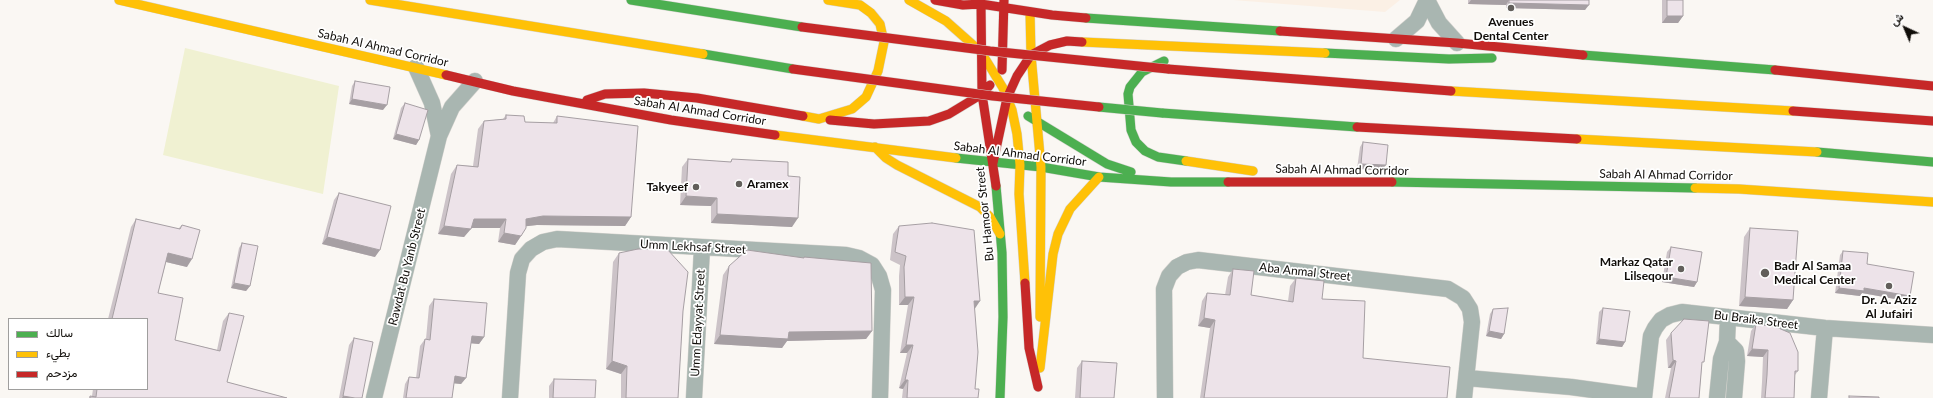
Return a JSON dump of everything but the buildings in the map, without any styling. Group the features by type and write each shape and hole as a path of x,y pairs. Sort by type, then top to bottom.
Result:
{"main road":[{"name":"Sabah Al Ahmad Corridor","path":"119,0 513,90 729,130 875,147 992,163 1041,167 1099,177 1171,182 1313,181 1739,189 1933,202"},
{"path":"370,0 793,69 993,96 1162,113 1311,125 1774,148 1933,162"},
{"path":"631,0 802,27 990,51 1168,69 1449,91 1724,106 1933,121"},
{"path":"819,119 852,109 866,97 878,71 884,42 880,24 871,13 860,5 828,0"},
{"path":"909,0 946,22 981,52 1000,74 1008,96 1016,128 1020,166 1019,194 1028,341 1032,368 1038,387"},
{"path":"935,0 963,5 981,2 1030,6 1107,20 1457,43 1524,50 1764,69 1933,86"},
{"name":"Bu Hamoor Street","path":"981,2 982,94 1000,235 1003,316 1000,398"},
{"path":"1000,74 1004,4"},
{"path":"580,102 605,94 644,93 697,98 819,119 874,124 929,121 949,114 982,94 1000,74 1019,50 1025,36 1030,6"},
{"path":"1030,6 1031,55 1041,167 1038,398"},
{"path":"1084,9 1107,20"},
{"path":"992,163 1008,96 1017,76 1031,55 1050,45 1067,42 1449,59 1503,57 1524,50"},
{"path":"1194,47 1142,72 1130,87 1128,94 1131,130 1136,142 1145,151 1158,157 1313,181"},
{"path":"1008,96 1020,110 1107,164 1171,182"},
{"path":"875,147 886,158 897,165 980,207 990,217 1000,235"},
{"path":"1038,387 1053,254 1058,234 1070,209 1099,177"}],"street":[{"path":"1396,39 1417,22 1427,0 1439,22 1457,43"},
{"name":"Rawdat Bu Yanb Street","path":"416,67 432,103 439,136"},
{"name":"Rawdat Bu Yanb Street","path":"374,398 439,136 452,107 475,81"},
{"name":"Umm Lekhsaf Street","path":"510,398 518,273 522,259 531,249 542,242 557,239 846,255 859,258 872,265 879,276 883,290 880,398"},
{"name":"Umm Edayyat Street","path":"694,398 702,248"},
{"name":"Aba Anmal Street","path":"1164,398 1164,289 1169,276 1178,268 1187,262 1198,260 1448,289 1463,298 1470,309 1472,322 1464,398"},
{"name":"Bu Braika Street","path":"1467,378 1570,393 1644,398 1651,336 1661,320 1670,315 1682,312 1825,328 1933,335"},
{"path":"1717,398 1721,359 1727,342 1728,317"},
{"path":"1819,398 1825,328"},
{"path":"1727,342 1736,351 1737,361 1734,398"}],"shaded area":[{"path":"1233,0 1400,0 1385,12"}],"green space":[{"path":"185,48 339,86 323,194 163,155"}],"traffic: fast":[{"path":"631,0 802,27"},
{"path":"1086,18 1280,31"},
{"path":"1325,53 1449,59 1492,58"},
{"path":"703,54 793,69"},
{"path":"1583,55 1775,70"},
{"path":"1164,61 1142,72 1130,87 1128,94 1131,130 1136,142 1145,151 1158,157 1186,161"},
{"path":"1099,107 1162,113"},
{"path":"1162,113 1357,127"},
{"path":"1028,116 1107,164 1131,172"},
{"path":"1817,152 1933,162"},
{"path":"956,158 1041,167 1099,177 1171,182 1228,182"},
{"path":"1392,182 1695,188"},
{"path":"996,186 1002,253 1003,317 1000,398"}],"traffic: slow":[{"path":"119,0 446,75"},
{"path":"370,0 703,54"},
{"path":"803,116 819,119 852,109 866,97 878,71 884,42 880,24 871,13 860,5 828,0"},
{"path":"909,0 946,21 981,52 1003,88 1012,110 1017,134 1020,165 1019,194 1025,283"},
{"path":"1030,12 1031,55 1041,167 1040,317"},
{"path":"1082,42 1325,53"},
{"path":"1451,91 1793,111"},
{"path":"775,135 956,158"},
{"path":"1577,139 1817,152"},
{"path":"875,147 886,158 897,165 980,207 990,217 1000,234"},
{"path":"1186,161 1253,171"},
{"path":"1040,368 1053,254 1058,234 1070,209 1099,177"},
{"path":"1695,188 1739,189 1933,202"}],"traffic: jam":[{"path":"935,0 963,5 981,4 1052,15 1086,18"},
{"path":"1002,70 1004,0"},
{"path":"981,4 982,94 996,186"},
{"path":"802,27 990,51 1168,69"},
{"path":"1280,31 1457,43 1583,55"},
{"path":"993,163 1007,98 1017,76 1031,55 1050,45 1067,41 1082,42"},
{"path":"793,69 993,96 1099,107"},
{"path":"1168,69 1451,91"},
{"path":"1775,70 1933,86"},
{"path":"446,75 513,91 671,120 775,135"},
{"path":"830,120 874,124 929,121 949,114 982,94 990,85"},
{"path":"587,100 605,94 644,93 697,98 803,116"},
{"path":"1793,111 1933,121"},
{"path":"1357,127 1577,139"},
{"path":"1228,182 1392,182"},
{"path":"1025,283 1029,348 1038,387"}],"place":[{"name":"Avenues Dental Center","path":"1511,8"},
{"name":"Aramex","path":"739,184"},
{"name":"Takyeef","path":"696,187"},
{"name":"Markaz Qatar Lilseqour","path":"1681,269"},
{"name":"Badr Al Samaa Medical Center","path":"1765,273"},
{"name":"Dr. A. Aziz Al Jufairi","path":"1889,286"}]}
